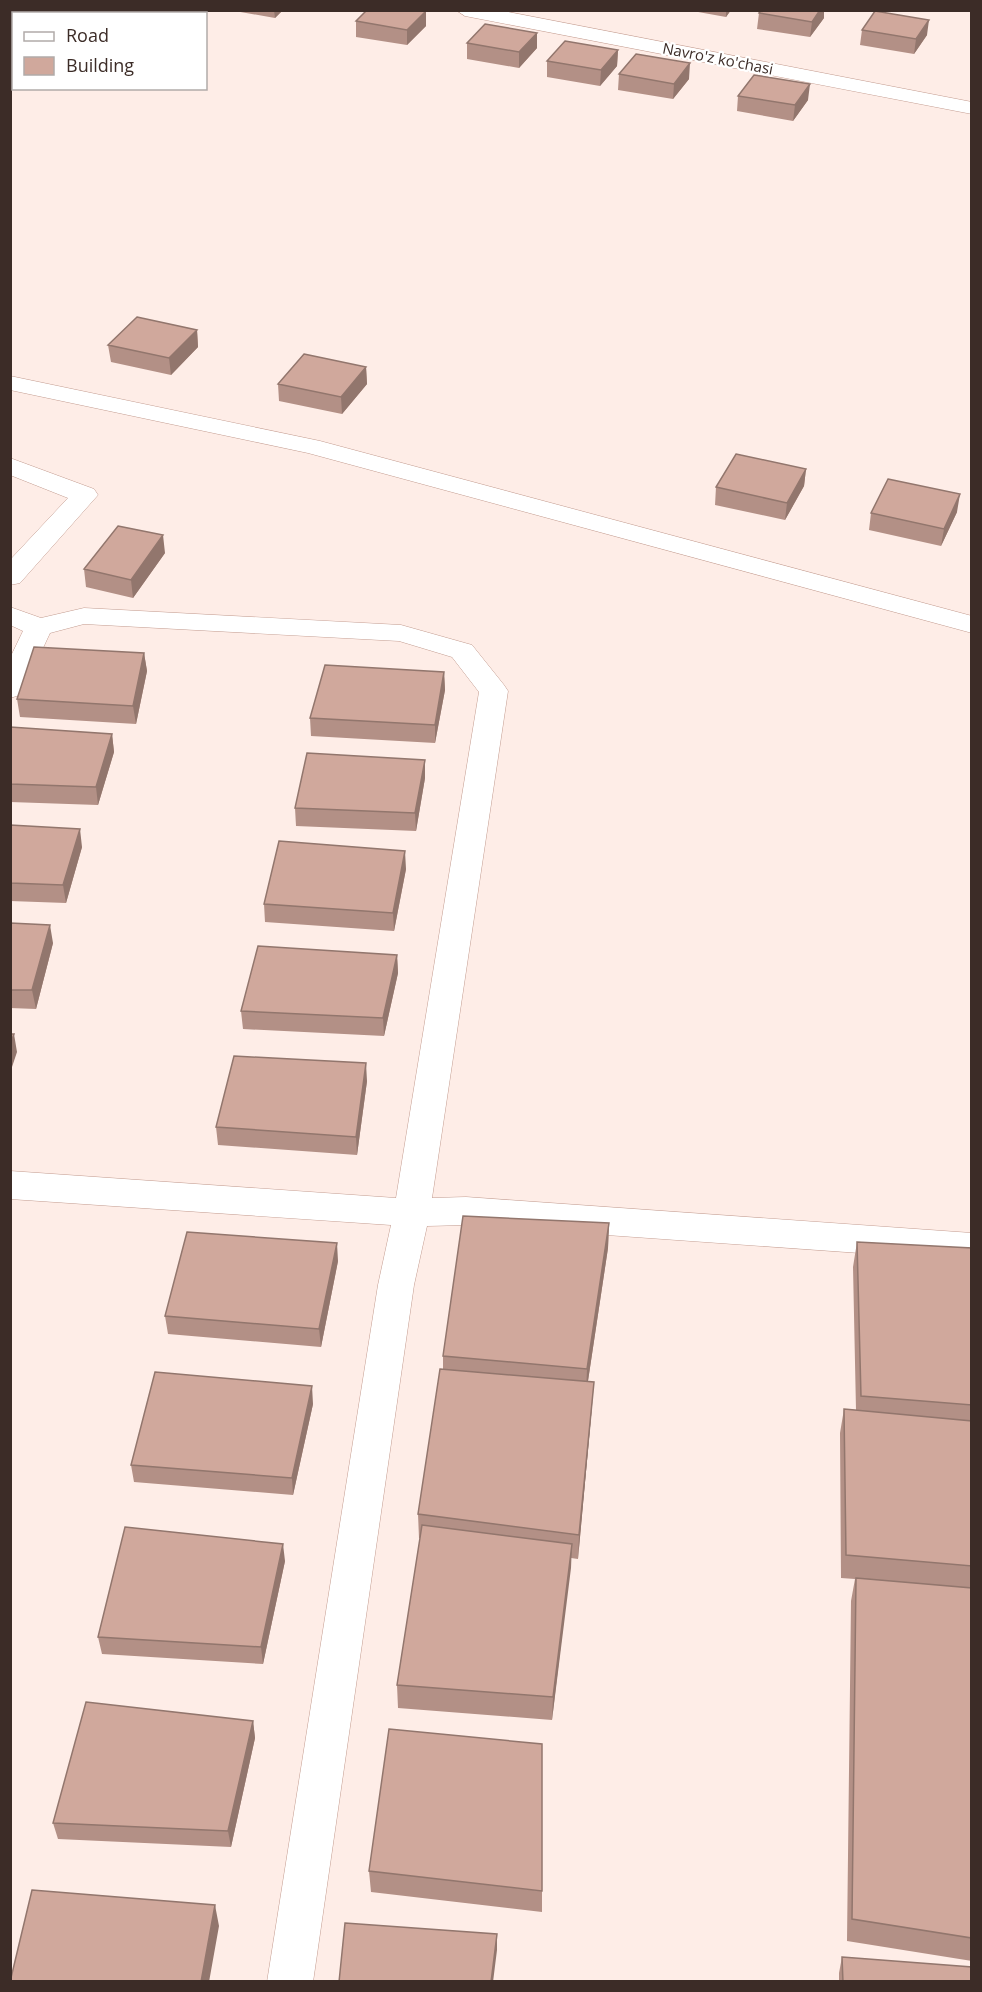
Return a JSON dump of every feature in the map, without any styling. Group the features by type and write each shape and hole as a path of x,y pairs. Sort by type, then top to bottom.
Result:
{"street":[{"name":"Navro'z ko'chasi","path":"465,10 678,49 972,108"},
{"path":"10,383 311,446 972,625"},
{"path":"10,466 85,495 10,577"},
{"path":"10,615 39,627 84,616 401,633 462,651 494,691 412,1213 396,1285 290,1982"},
{"path":"10,689 39,627"},
{"path":"10,1185 412,1213 466,1211 972,1247"}],"building":[{"path":"367,10 426,11 407,30 356,21"},
{"path":"761,10 820,10 812,22 759,13"},
{"path":"875,11 929,20 916,39 862,30"},
{"path":"485,24 537,33 519,52 467,43"},
{"path":"565,41 618,50 601,70 547,61"},
{"path":"636,54 690,63 674,84 619,74"},
{"path":"754,75 810,84 795,105 738,96"},
{"path":"137,317 197,330 169,358 108,345"},
{"path":"304,354 366,367 341,397 278,384"},
{"path":"736,454 806,469 787,503 716,487"},
{"path":"888,479 960,494 944,529 871,513"},
{"path":"118,526 163,535 131,580 84,569"},
{"path":"34,647 144,653 133,706 17,699"},
{"path":"325,665 444,672 435,725 310,718"},
{"path":"10,727 112,734 96,787 10,784"},
{"path":"307,753 425,760 415,813 295,808"},
{"path":"10,825 80,829 63,885 10,883"},
{"path":"279,841 405,851 393,913 264,904"},
{"path":"10,923 50,925 32,990 10,990"},
{"path":"258,946 397,955 383,1018 241,1011"},
{"path":"234,1056 366,1063 356,1137 216,1127"},
{"path":"463,1216 609,1223 587,1369 443,1356"},
{"path":"187,1232 337,1243 319,1329 165,1316"},
{"path":"857,1242 972,1248 972,1405 861,1396"},
{"path":"440,1369 594,1382 579,1535 418,1514"},
{"path":"155,1372 312,1386 292,1478 131,1465"},
{"path":"844,1409 972,1421 972,1566 846,1555"},
{"path":"422,1525 572,1544 553,1697 397,1685"},
{"path":"125,1527 283,1544 261,1647 98,1637"},
{"path":"856,1578 972,1588 972,1938 852,1919"},
{"path":"86,1702 253,1721 228,1831 53,1823"},
{"path":"389,1729 542,1744 542,1891 369,1871"},
{"path":"32,1890 215,1905 201,1982 10,1982"},
{"path":"345,1923 497,1934 491,1982 339,1982"},
{"path":"842,1957 972,1967 972,1982 843,1982"}]}
